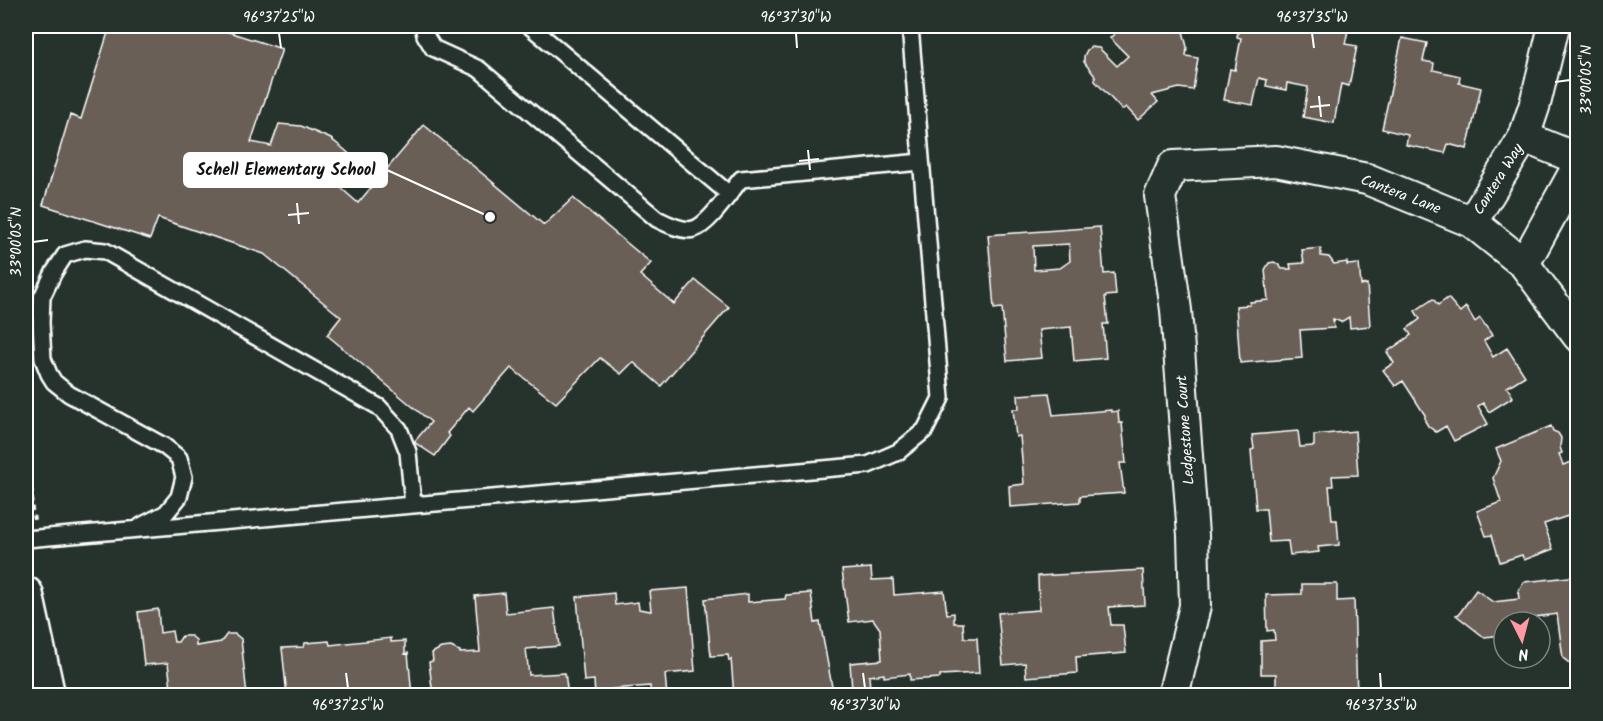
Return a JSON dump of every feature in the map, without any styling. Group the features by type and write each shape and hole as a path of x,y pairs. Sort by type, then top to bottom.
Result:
{"main road":[{"path":"26,594 48,696"}],"street":[{"name":"Cantera Way","path":"1472,222 1524,137 1535,104 1554,26"},
{"name":"Cantera Way","path":"1524,137 1578,159"},
{"name":"Cantera Lane","path":"1173,166 1276,160 1367,179 1472,222 1524,264 1578,336"},
{"name":"Ledgestone Court","path":"1173,166 1160,196 1176,310 1193,535 1195,606 1173,696"},
{"path":"1524,264 1578,166"}],"lane":[{"path":"423,26 425,35 433,48 479,69 657,219 676,228 695,229 711,217 741,179 921,162"},
{"path":"530,26 729,194"},
{"path":"31,539 868,465 898,452 925,430 941,398 910,26"},
{"path":"133,530 166,513 179,497 184,477 179,458 164,446 69,394 54,382 43,359 40,322 42,297 65,255 85,249 105,251 379,407 399,429 408,452 413,505"}],"path":[{"path":"26,472 33,496 31,539"}],"building":[{"path":"110,26 210,26 282,49 251,142 271,146 279,124 301,126 331,139 360,164 341,188 358,203 424,125 544,225 573,198 651,263 640,275 674,304 695,280 729,307 661,386 633,362 621,374 600,358 556,403 511,368 473,411 469,407 447,433 450,436 435,456 414,442 431,422 327,335 341,317 264,254 158,218 150,239 43,205 70,115 81,119"},
{"path":"1123,26 1205,26 1183,31 1187,47 1186,56 1198,58 1193,90 1179,88 1152,95 1158,102 1138,120 1126,107 1122,110 1095,81 1095,76 1084,62 1084,56 1091,47 1099,48 1117,66 1128,56 1110,38"},
{"path":"1239,26 1349,26 1345,44 1357,46 1349,86 1341,84 1334,123 1303,117 1308,87 1287,83 1286,90 1266,86 1267,80 1259,78 1253,105 1224,100 1230,69 1235,70 1241,38 1237,37"},
{"path":"1402,38 1427,43 1423,61 1434,63 1433,70 1460,76 1459,83 1481,88 1467,149 1448,144 1445,153 1406,145 1408,135 1382,129"},
{"path":"1100,227 1104,274 1114,273 1116,295 1105,296 1108,324 1103,324 1106,358 1074,361 1071,327 1039,330 1042,358 1007,361 1002,308 994,309 988,235","holes":["1069,244 1070,261 1060,268 1034,270 1033,246"]},
{"path":"1321,248 1321,256 1329,257 1334,264 1347,262 1347,265 1359,264 1361,285 1367,284 1370,326 1350,328 1349,317 1341,322 1333,319 1334,328 1300,330 1302,358 1240,363 1236,306 1268,300 1265,270 1269,263 1274,262 1282,269 1291,269 1290,264 1304,263 1302,250"},
{"path":"1448,298 1460,312 1466,307 1475,322 1480,318 1492,335 1484,341 1493,357 1507,348 1525,376 1507,387 1513,397 1489,412 1483,403 1478,406 1488,424 1454,441 1446,426 1436,432 1428,426 1425,415 1403,381 1395,386 1383,370 1394,363 1387,352 1411,335 1407,329 1420,319 1415,311 1433,299 1438,305"},
{"path":"1049,393 1053,415 1118,411 1119,423 1122,423 1126,463 1120,463 1124,493 1080,496 1080,502 1010,507 1009,486 1024,484 1020,436 1016,437 1013,409 1019,409 1018,395"},
{"path":"1551,426 1561,438 1562,453 1559,454 1563,465 1578,460 1578,543 1568,516 1544,524 1553,549 1524,560 1522,555 1500,562 1492,535 1486,536 1477,511 1501,502 1493,478 1501,461 1496,449"},
{"path":"1298,431 1300,447 1314,446 1314,435 1355,431 1358,475 1332,476 1333,486 1329,486 1332,520 1337,520 1339,545 1318,547 1319,552 1290,555 1288,541 1269,542 1266,509 1256,509 1251,450 1254,449 1252,435"},
{"path":"871,568 872,580 893,579 894,595 944,591 947,614 954,613 954,623 963,623 964,638 977,638 979,673 940,675 940,678 910,680 910,674 869,676 870,689 852,690 850,663 882,660 880,629 873,619 849,622 842,570"},
{"path":"1143,570 1145,605 1109,607 1111,625 1123,625 1126,653 1076,657 1077,673 1026,677 1025,663 1003,665 998,613 1039,610 1038,576"},
{"path":"1578,576 1578,670 1563,658 1557,614 1552,615 1552,610 1492,610 1492,636 1484,637 1456,615 1476,590 1493,602 1519,599 1518,591 1524,582"},
{"path":"1302,584 1337,584 1337,601 1354,600 1357,696 1276,696 1276,674 1261,674 1261,641 1275,640 1274,630 1267,631 1266,595 1302,594"},
{"path":"688,588 695,671 665,674 667,696 651,696 650,686 612,689 612,695 595,696 594,680 584,681 577,597 614,593 615,605 638,602 639,609 651,611 649,591"},
{"path":"504,593 506,613 554,608 559,646 526,649 529,675 565,673 568,696 541,696 541,692 528,694 528,696 433,696 429,662 433,661 432,653 441,648 451,647 460,653 480,652 475,596"},
{"path":"811,593 815,623 820,622 833,692 810,695 803,690 762,692 762,696 734,696 731,659 729,661 728,655 711,656 705,599 748,594 748,602 785,599 786,595"},
{"path":"158,609 160,633 172,631 174,642 178,642 182,636 191,636 196,640 196,646 221,642 227,634 235,634 241,639 247,696 172,696 168,663 144,665 138,612"},
{"path":"391,638 391,642 405,641 412,696 287,696 282,648 304,647 305,643 329,641 330,645"}],"place":[{"name":"Schell Elementary School","path":"490,217"}]}
